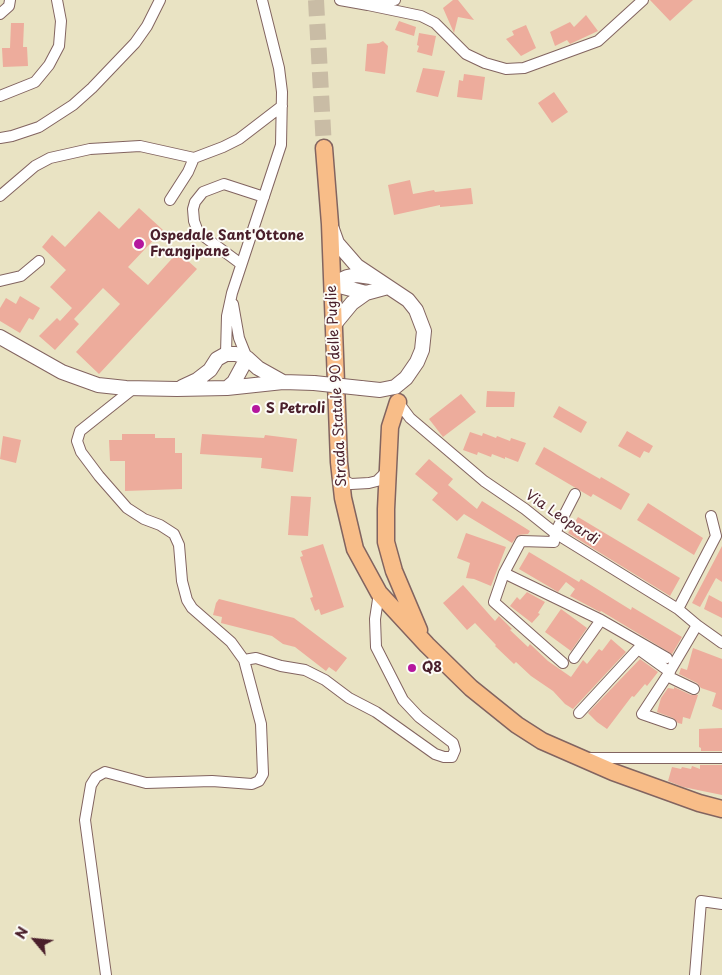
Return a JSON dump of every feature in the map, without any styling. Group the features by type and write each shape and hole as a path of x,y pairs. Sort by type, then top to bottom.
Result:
{"main road":[{"name":"Strada Statale 90 delle Puglie","path":"324,148 330,224 341,479 348,523 355,548 379,593 427,645 471,688 517,725 542,741 577,758 699,803 722,809"},
{"path":"396,395 390,427 386,542 394,571 427,645"}],"street":[{"path":"0,14 9,6 10,0"},
{"path":"0,96 35,82 49,65 59,46 61,21 57,0"},
{"path":"0,138 40,127 73,105 135,43 147,26 160,0"},
{"path":"226,354 227,316 232,293 281,145 282,106 279,68 262,0"},
{"path":"340,0 422,16 434,23 466,54 485,63 506,69 524,68 598,41 643,0"},
{"path":"368,6 395,0"},
{"path":"0,196 35,166 50,158 90,149 140,146 194,158 224,147 239,139 282,106"},
{"path":"170,200 188,172 194,158"},
{"path":"241,264 198,232 194,221 193,209 195,202 203,192 224,184 264,197"},
{"path":"0,337 62,372 98,386 177,389 227,388 283,382 314,383 380,390 396,395 417,362 422,350 424,331 419,315 408,300 372,277 350,259 337,243 330,224"},
{"path":"0,281 21,276 39,261"},
{"path":"332,284 347,276 372,277"},
{"path":"332,284 366,293"},
{"path":"334,326 352,303 366,293 388,287"},
{"path":"227,388 234,382 246,358 239,338 232,293"},
{"path":"177,389 197,380 210,370 217,359 226,354 236,354 246,358 258,368 283,382"},
{"path":"210,370 216,380 227,388"},
{"path":"106,975 85,820 91,785 96,777 105,772 146,783 212,781 252,784 259,781 263,774 261,724 244,660 231,642 192,608 186,600 179,545 174,534 127,508 81,452 77,441 80,432 134,388"},
{"name":"Via Leopardi","path":"396,395 410,418 484,482 525,509 555,532 678,609 697,626 722,643"},
{"path":"341,479 351,484 369,484 377,480 388,470"},
{"path":"563,663 494,602 504,573 521,541 554,542 555,532 575,494"},
{"path":"678,609 719,537 711,516"},
{"path":"504,573 601,620 667,658"},
{"path":"244,660 256,658 281,666 304,670 325,680 349,698 376,712 435,754 452,757 455,750 453,743 419,717 403,700 376,647 375,619 379,593"},
{"path":"574,658 601,620"},
{"path":"671,724 642,714 669,674 697,626"},
{"path":"579,713 638,649 669,674 694,689"},
{"path":"577,758 722,758"},
{"path":"695,975 702,901 722,904"}],"building":[{"path":"453,0 458,0 474,20 458,17 454,33 443,8"},
{"path":"650,0 693,0 670,21"},
{"path":"586,15 598,31 570,44 567,40 555,46 550,32 570,22 574,27"},
{"path":"399,21 416,27 414,36 395,30"},
{"path":"11,23 24,23 23,47 27,47 28,66 3,67 2,48 10,48"},
{"path":"526,25 536,48 521,56 506,39 514,35 512,31"},
{"path":"419,33 436,36 432,56 417,52"},
{"path":"383,41 388,46 385,74 365,71 367,44"},
{"path":"423,68 445,71 438,97 416,92"},
{"path":"464,74 485,77 482,100 457,97 459,80 463,81"},
{"path":"554,92 568,112 552,123 538,103"},
{"path":"410,180 413,194 434,190 435,192 471,188 473,204 440,207 440,205 394,215 388,185"},
{"path":"139,208 163,230 128,267 148,285 178,252 197,269 99,374 76,352 120,304 103,288 74,319 79,324 55,350 39,336 57,318 60,321 72,308 50,287 66,270 42,247 52,235 65,247 99,211 119,229"},
{"path":"20,296 40,308 33,320 29,318 20,333 0,321 0,308 6,298 16,304"},
{"path":"487,391 515,392 514,407 486,407"},
{"path":"461,394 476,412 443,437 429,419"},
{"path":"559,406 587,422 581,433 553,417"},
{"path":"627,431 653,446 649,453 644,451 640,458 618,446"},
{"path":"470,432 482,436 483,433 496,438 497,436 510,441 511,438 526,443 518,462 492,454 491,457 478,452 477,455 463,450"},
{"path":"122,434 155,434 155,438 175,438 175,453 182,453 182,489 125,491 125,461 110,461 109,440 122,440"},
{"path":"202,434 264,438 265,435 297,439 293,472 261,468 262,458 200,454"},
{"path":"3,436 21,440 16,463 0,459"},
{"path":"544,447 630,494 621,510 593,494 591,497 535,464"},
{"path":"429,459 453,479 448,485 477,509 482,501 530,531 528,534 518,535 512,543 464,514 457,521 432,500 438,493 415,474"},
{"path":"291,496 311,497 308,536 288,535"},
{"path":"648,503 703,538 694,555 637,520"},
{"path":"578,517 680,578 670,596 568,533"},
{"path":"466,533 506,547 491,586 466,578 470,563 457,558"},
{"path":"323,544 344,607 321,615 319,609 315,611 310,598 313,597 300,557 303,556 301,551"},
{"path":"722,546 722,582 716,578 700,607 692,603"},
{"path":"529,552 579,582 581,579 631,610 632,607 682,637 672,654 601,611 570,596 575,589 566,582 558,592 519,569"},
{"path":"463,585 495,621 499,616 512,629 510,630 528,647 530,644 548,661 571,677 583,660 587,664 599,649 602,651 611,639 626,652 573,709 516,662 514,664 475,623 467,630 443,603"},
{"path":"527,592 545,602 538,613 540,614 532,623 510,606 517,597 520,600"},
{"path":"709,595 722,602 722,618 704,609"},
{"path":"219,599 294,618 347,658 336,672 329,667 326,671 295,647 283,644 272,636 221,623 222,617 213,615"},
{"path":"561,609 587,628 571,651 545,632"},
{"path":"693,648 722,659 722,710 712,706 716,693 701,688 697,683 679,674 681,668 687,670"},
{"path":"640,659 658,672 647,686 645,684 634,697 632,696 607,729 588,713"},
{"path":"674,687 691,695 698,695 690,719 683,717 682,724 673,718 657,712 661,698 668,688 674,689"},
{"path":"722,728 722,751 701,751 699,747 699,729"},
{"path":"700,765 722,765 722,795 683,787 668,781 672,767 691,769 692,766 700,769"}],"tunnel":[{"path":"316,0 324,148"}],"place":[{"name":"Ospedale Sant'Ottone Frangipane","path":"139,244"},
{"name":"S Petroli","path":"256,409"},
{"name":"Q8","path":"412,668"}]}
